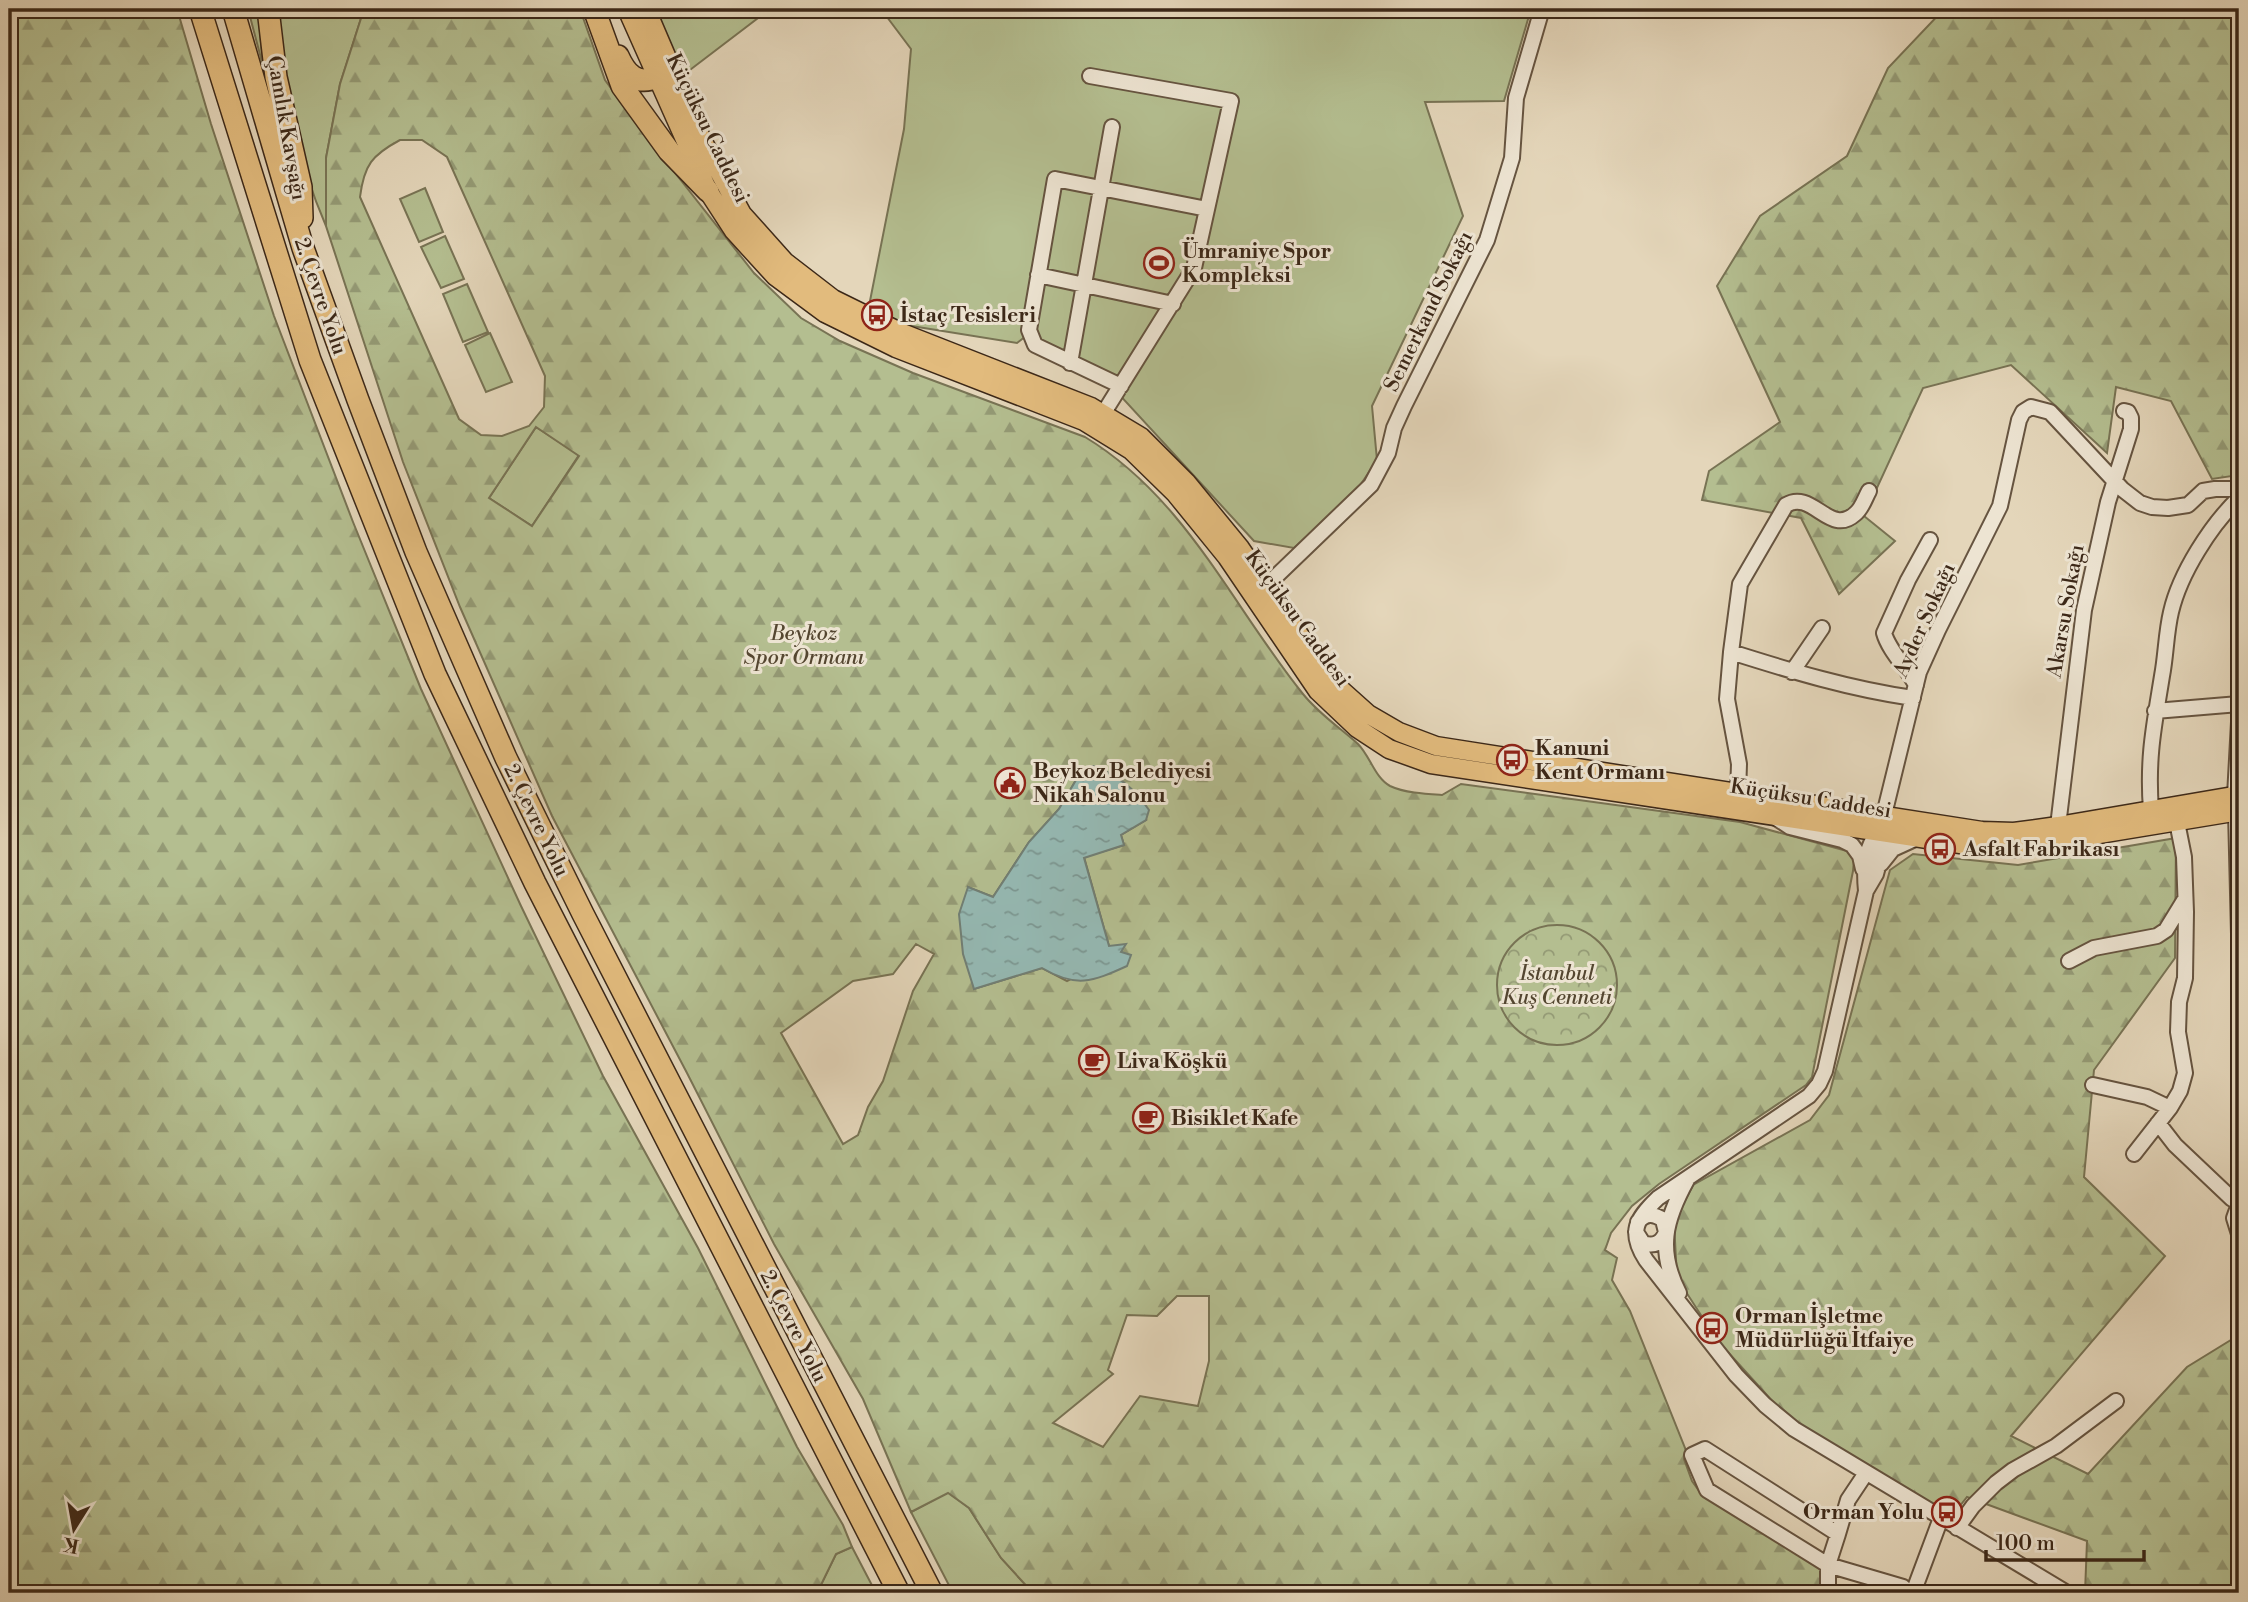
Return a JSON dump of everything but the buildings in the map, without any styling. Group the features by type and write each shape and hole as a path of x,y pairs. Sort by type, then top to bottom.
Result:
{"highway":[{"name":"2. Çevre Yolu","path":"200,9 310,360 435,674 541,896 899,1593"},
{"name":"2. Çevre Yolu","path":"233,9 303,248 358,400 416,552 506,758 589,926 932,1593"},
{"name":"Çamlık Kavşağı","path":"268,9 276,77 302,187 303,248"},
{"path":"596,9 621,63 630,75 637,80 648,81 663,68"},
{"path":"596,9 622,86 669,151 708,191"}],"main road":[{"name":"Küçüksu Caddesi","path":"627,9 663,68 742,214 816,296 825,313 896,348 1084,421 1099,421 1175,493 1227,557 1260,591 1311,666 1318,691 1357,728 1389,748 1432,764 1673,791 1738,793 1890,825 1951,834 1963,828 2014,832 2153,817 2237,803"},
{"name":"Küçüksu Caddesi","path":"646,9 663,68 708,191 734,231 775,276 816,296"},
{"name":"Küçüksu Caddesi","path":"1673,791 1768,814 1881,823 1919,838 1980,847 2015,848 2153,817"}],"street":[{"path":"619,9 624,20 635,26"},
{"name":"Semerkand Sokağı","path":"1260,591 1371,485 1388,453 1394,428 1404,406 1487,240 1511,158 1516,99 1542,9"},
{"path":"1090,76 1231,101 1194,268 1099,421"},
{"path":"1070,363 1112,127"},
{"path":"1121,386 1035,345 1029,330 1055,179 1208,209"},
{"path":"1038,275 1174,304"},
{"name":"Ayder Sokağı","path":"1870,873 1885,841 1881,823 1919,672 2000,506 2023,412 2031,407 2050,412 2115,481"},
{"name":"Akarsu Sokağı","path":"2057,826 2084,610 2108,502 2131,429 2131,418 2128,412 2124,411"},
{"path":"2115,481 2140,503 2152,507 2189,505 2203,491 2239,489"},
{"path":"1738,793 1739,764 1727,699 1741,584 1786,505 1792,501 1810,504 1833,520 1845,520 1857,513 1870,491"},
{"path":"2153,817 2149,758 2171,611 2198,551 2223,514 2239,498"},
{"path":"1731,652 1792,672 1869,692 1914,692 1907,668 1886,642 1884,633 1930,540"},
{"path":"1792,672 1822,628"},
{"path":"2155,711 2239,704"},
{"path":"2239,722 2239,934"},
{"path":"1768,814 1790,827 1852,845 1870,873"},
{"path":"2134,1154 2170,1108 2180,1091 2185,1073 2178,1032 2179,1002 2185,978 2185,899 2183,857 2176,814"},
{"path":"1919,838 1906,841 1887,854 1870,873 1825,1071 1819,1084 1809,1096 1658,1198 1642,1214 1637,1228 1640,1250 1736,1375 1765,1405 1794,1429 2067,1593"},
{"path":"2069,961 2094,948 2157,936 2166,930 2185,899"},
{"path":"2093,1085 2147,1097 2170,1108"},
{"path":"2158,1123 2175,1145 2232,1199 2239,1202 2234,1218 2239,1234"},
{"path":"1637,1228 1643,1243 1652,1245 1661,1242 1674,1204 1688,1178"},
{"path":"1637,1228 1644,1216 1654,1215 1663,1220 1666,1257 1672,1280 1687,1310"},
{"path":"1957,1528 1973,1506 1996,1483 2013,1470 2056,1446 2116,1401"},
{"path":"1838,1534 1705,1449 1692,1455 1707,1490 1828,1565 1903,1587 1911,1593 1941,1518"},
{"path":"1828,1593 1828,1565 1848,1500 1866,1473"}],"green space":[{"path":"9,9 177,9 211,124 274,316 421,689 603,1076 698,1248 797,1447 843,1525 852,1547 836,1554 817,1593 9,1593"},
{"path":"248,9 258,9 263,66"},
{"path":"279,9 364,9 340,84 326,158 326,226 307,175 292,119 282,62"},
{"name":"Beykoz Spor Ormanı","path":"364,9 580,9 605,80 754,273 801,318 840,341 913,373 1085,437 1120,462 1152,491 1180,522 1303,694 1358,744 1380,778 1390,786 1409,792 1442,795 1461,784 1740,822 1847,851 1854,860 1853,871 1812,1077 1806,1085 1659,1184 1632,1206 1611,1233 1605,1250 1617,1258 1612,1280 1630,1311 1687,1453 1684,1459 1692,1481 1702,1495 1820,1566 1822,1593 1033,1593 1001,1558 969,1508 948,1493 911,1512 863,1399 774,1244 552,816 460,607 403,462 326,226 326,158 340,84","holes":["400,140 422,140 447,157 545,376 544,407 529,426 502,436 481,435 459,419 360,197 364,177 371,162","536,427 579,456 532,526 489,498","1079,775 1146,820 1121,835 1124,845 1084,857 1109,946 1121,952 1067,981 1042,968 974,989 968,887 993,897 1029,842 1059,809","916,944 934,954 913,991 883,1081 868,1107 858,1135 843,1144 781,1033 853,981 893,974","1177,1296 1209,1296 1209,1361 1198,1406 1140,1396 1103,1447 1053,1423 1113,1374 1108,1370 1127,1315 1157,1316"]},
{"path":"653,9 770,9 682,76"},
{"name":"Ümraniye Spor Kompleksi","path":"881,9 1531,9 1504,101 1425,102 1463,216 1372,406 1377,460 1353,496 1294,548 1254,541 1117,392 1032,351 1026,336 1017,343 893,323 868,311 904,129 911,49"},
{"path":"1944,9 2239,9 2239,475 2212,479 2171,401 2116,387 2107,453 2011,365 1923,388 1864,516 1895,541 1839,594 1801,518 1702,500 1709,471 1780,422 1717,286 1760,216 1847,156 1888,68"},
{"path":"425,188 443,232 419,242 400,199"},
{"path":"445,236 464,279 441,288 421,247"},
{"path":"467,284 488,332 463,342 443,294"},
{"path":"490,333 512,382 486,392 465,345"},
{"path":"536,427 579,455 532,526 489,498"},
{"path":"2176,838 2175,958 2094,1070 2084,1177 2165,1256 2011,1436 2088,1474 2187,1367 2239,1335 2239,1593 2085,1593 2087,1541 1967,1497 1948,1521 1786,1416 1717,1340 1677,1278 1674,1222 1693,1185 1810,1120 1829,1095 1890,870 1913,854 2018,865"},
{"name":"İstanbul Kuş Cenneti","path":"1557,925 1580,929 1600,942 1613,962 1617,985 1613,1008 1600,1028 1580,1041 1557,1045 1534,1041 1514,1028 1501,1008 1497,985 1501,962 1514,942 1534,929"},
{"path":"948,1492 969,1508 1001,1558 1033,1593 953,1593 911,1512"},
{"path":"852,1547 876,1593 817,1593 836,1554"}],"water":[{"path":"1093,766 1125,783 1149,810 1146,820 1121,835 1124,845 1084,858 1109,946 1126,944 1121,952 1131,955 1127,966 1084,981 1065,978 1042,968 974,989 963,954 959,914 968,887 993,897 1029,842 1059,809 1079,775"}],"place":[{"name":"Ümraniye Spor Kompleksi","path":"1159,263"},
{"name":"İstaç Tesisleri","path":"877,315"},
{"name":"Kanuni Kent Ormanı","path":"1512,760"},
{"name":"Beykoz Belediyesi Nikah Salonu","path":"1010,783"},
{"name":"Asfalt Fabrikası","path":"1940,849"},
{"name":"Liva Köşkü","path":"1094,1061"},
{"name":"Bisiklet Kafe","path":"1148,1118"},
{"name":"Orman İşletme Müdürlüğü İtfaiye","path":"1712,1328"},
{"name":"Orman Yolu","path":"1947,1512"}]}
